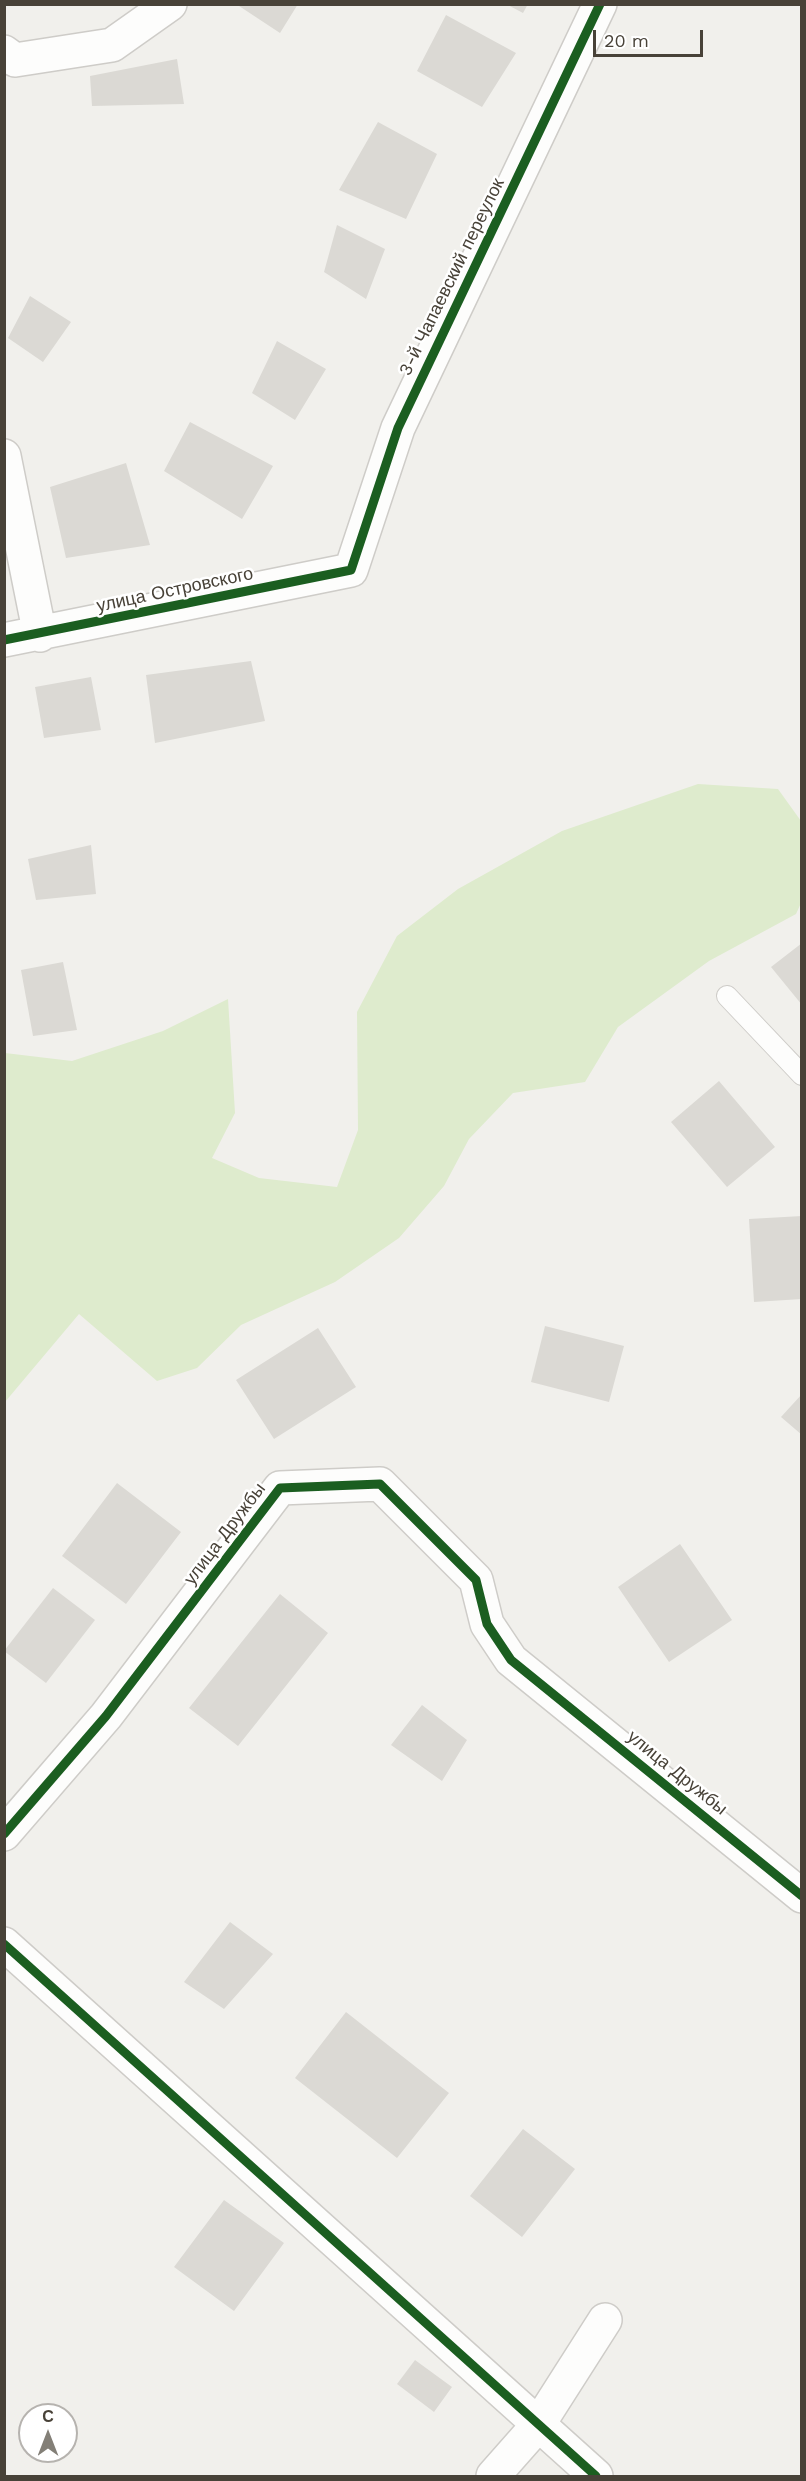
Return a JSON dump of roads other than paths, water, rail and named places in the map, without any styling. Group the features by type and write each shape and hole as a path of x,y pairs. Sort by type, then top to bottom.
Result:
{"street":[{"path":"4,52 15,60 112,45 170,4"},
{"name":"3-й Чапаевский переулок","path":"351,570 398,428 600,4"},
{"path":"4,456 40,635"},
{"name":"улица Островского","path":"4,640 40,635 351,570"},
{"name":"улица Дружбы","path":"4,1834 106,1716 280,1488 380,1484 476,1580 487,1624 511,1660 801,1896"},
{"path":"4,1944 596,2476"},
{"path":"493,2476 538,2425 605,2320"}],"lane":[{"path":"727,996 801,1075"}]}
